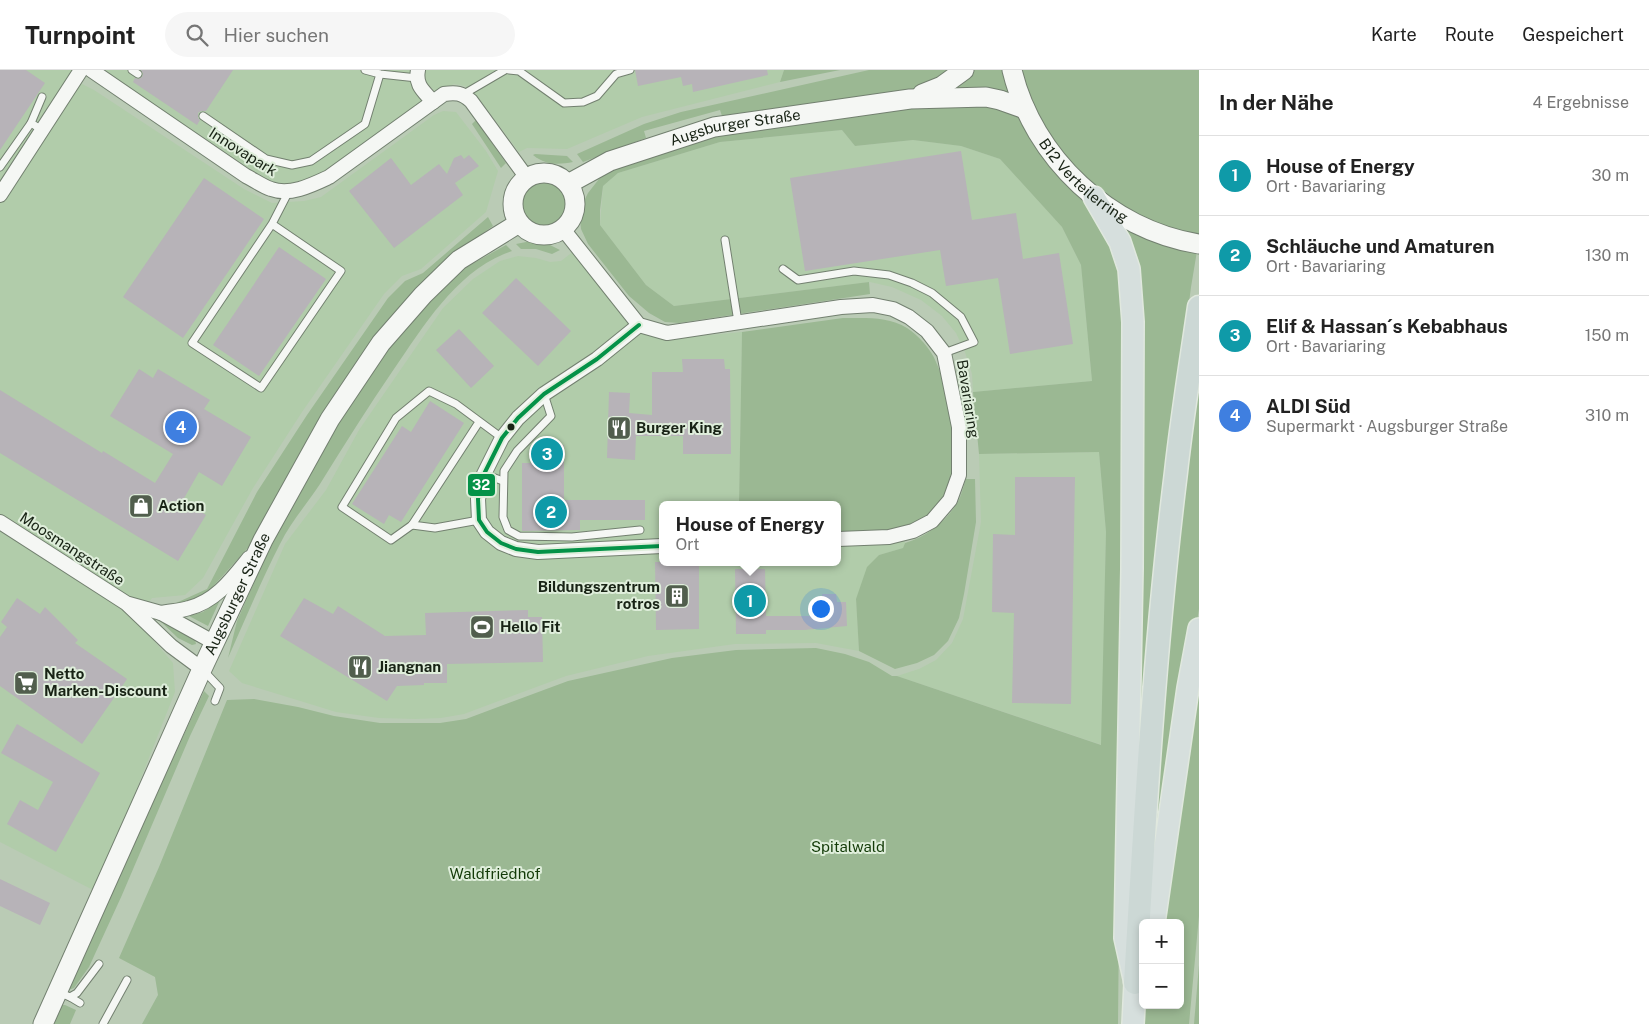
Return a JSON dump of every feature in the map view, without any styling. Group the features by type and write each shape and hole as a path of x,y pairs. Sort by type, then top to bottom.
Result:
{"highway":[{"path":"1139,964 1145,822 1158,654 1176,472 1199,307"}],"main road":[{"name":"Augsburger Straße","path":"910,99 942,86 964,70"},
{"name":"B12 Verteilerring","path":"1012,70 1025,109 1056,159 1076,182 1094,197 1157,234 1199,244"},
{"name":"Augsburger Straße","path":"568,184 610,161 714,127 910,99 986,97 1025,109"},
{"path":"549,173 559,177 568,184 574,195 575,208 571,220 563,229 548,235 540,235 532,233 519,222 514,211 514,199 518,187 527,178 549,173"},
{"path":"1094,197 1120,242 1129,269 1132,322 1132,569 1125,938 1139,973 1133,1024"},
{"name":"Augsburger Straße","path":"43,1024 64,994 214,643 263,540 330,419 381,343 423,295 459,260 519,222"},
{"path":"1155,919 1188,688 1199,629"}],"street":[{"path":"0,195 36,127 81,70"},
{"name":"Innovapark","path":"91,70 246,176 272,190 289,191 309,186 330,177 444,94 454,92 464,94"},
{"path":"417,74 420,86 433,102"},
{"path":"464,94 527,178"},
{"path":"563,229 639,325 597,359 544,394 518,418 502,438 484,474 478,499 479,520 487,532 501,544 516,549 538,552 659,546"},
{"name":"Bavariaring","path":"639,325 667,333 832,308 873,305 893,309 927,330 944,353 959,427 959,475 950,500 932,521 913,531 889,537 841,539"},
{"name":"Moosmangstraße","path":"0,522 126,603 171,646 202,670"},
{"name":"Moosmangstraße","path":"161,613 190,608 215,596 230,582 263,540"},
{"name":"Moosmangstraße","path":"126,603 161,613 214,643"}],"lane":[{"path":"365,70 380,74 417,74"},
{"path":"464,94 505,70"},
{"path":"509,70 519,71 564,103 583,102 597,96 616,74 630,70"},
{"path":"202,116 266,159 292,165 311,161 365,124 380,74"},
{"path":"0,168 36,127 42,97"},
{"path":"272,224 341,271 261,388 192,343 272,224 289,191"},
{"path":"725,240 738,322"},
{"path":"783,269 798,280 854,271 889,274 932,293 961,318 974,342 944,353"},
{"path":"480,422 412,525 391,540 342,507 396,418 429,391 456,404 502,438"},
{"path":"544,394 552,416 516,451 504,471 503,517 508,530 519,536 572,537 640,530"},
{"path":"484,474 503,480"},
{"path":"412,525 435,528 479,520"},
{"path":"202,670 220,688 216,701"},
{"path":"64,994 77,993 99,964"},
{"path":"103,1024 127,980"},
{"path":"64,994 80,1003"}],"shaded area":[{"path":"0,70 76,70 72,79 94,90 244,189 272,203 304,201 321,197 434,115 443,111 456,112 486,151 498,171 486,212 421,269 402,276 384,294 302,412 253,488 203,578 185,595 152,598 135,619 173,663 175,692 122,826 93,890 0,842"},
{"path":"105,70 413,70 427,102 328,172 290,186 274,184 250,172 104,74"},
{"path":"424,70 784,70 780,82 642,117 567,149 527,148 519,152 477,96 465,86 454,84 436,92 426,83 423,77"},
{"path":"842,130 855,146 913,140 961,146 1000,159 1062,227 1081,265 1092,381 973,392 972,374 965,352 956,333 942,316 921,300 892,287 870,282 674,306 646,285 600,225 603,186 618,173 720,142"},
{"path":"574,251 633,328 667,339 742,332 739,501 659,501 659,566 841,566 841,533 904,528 905,543 903,548 879,555 856,599 859,651 816,643 735,644 648,656 566,676 464,714 441,718 379,718 336,712 242,683 229,671 285,544 326,490 359,430 443,308 473,279 500,261 518,256 550,262 561,261"},
{"path":"1099,452 1106,532 1102,745 897,676 919,669 936,660 952,643 963,619 981,522 979,454"}],"green space":[{"path":"784,70 840,70 780,82"},
{"path":"869,70 957,70 938,81 907,92 722,116 720,110 644,131 646,138 583,162 577,154 644,124 681,112"},
{"path":"974,70 1005,70 1013,98 942,93"},
{"path":"1019,70 1199,70 1199,236 1173,229 1124,207 1102,192 1082,174 1048,133 1032,104"},
{"path":"986,103 1019,115 1088,203 1122,270 1125,321 1118,1024 142,1024 158,995 155,977 119,958 159,867 227,700 254,699 334,716 380,723 440,723 466,719 568,681 672,658 736,650 816,648 845,654 869,662 892,676 897,676 1101,745 1106,532 1099,452 979,454 973,392 1092,381 1081,265 1062,227 1000,159 961,146 913,140 855,146 842,130 720,142 618,173 603,186 600,225 646,285 674,306 869,282 870,294 679,323 665,322 649,313 629,296 588,244 581,229 582,205 588,193 599,179 616,167 716,134 911,105"},
{"path":"476,120 506,163 501,168 472,124"},
{"path":"533,155 567,156 573,162 557,164 542,161"},
{"path":"548,183 560,189 565,196 565,214 560,221 553,226 540,227 532,224 525,217 522,201 525,193 532,186"},
{"path":"1111,215 1197,251 1168,469 1138,805 1138,323"},
{"path":"488,217 493,226 454,254 257,538 208,592 189,603 176,603 207,589 257,492 307,415 388,298 405,281 423,273"},
{"path":"531,241 546,243 560,250 552,254 536,249 521,249 516,244"},
{"path":"506,245 512,251 493,259 475,271 444,300 384,383 320,484 284,536 228,658 237,621 272,542 339,423 387,348 427,300 463,269"},
{"path":"843,318 868,318 900,324 920,338 934,357 946,392 950,410 953,448 949,483 943,498 929,514 919,521 897,529 841,533 841,501 739,501 742,332"},
{"path":"1199,366 1199,609 1154,884 1153,821 1187,454"},
{"path":"966,479 975,479 976,522 959,618 948,641 934,655 917,663 895,669 859,651 856,599 867,567 879,555 903,548 905,543 927,533 940,523 958,502"},
{"path":"220,600 208,626 189,616 203,612"},
{"path":"156,617 194,636 196,644 192,645 178,638"},
{"path":"1199,649 1199,916 1189,1024 1145,1024 1146,1009 1184,1009 1184,919 1161,919"},
{"path":"204,691 209,696 89,967 74,988 66,991"},
{"path":"1199,965 1199,1024 1194,1024"},
{"path":"60,1005 76,1010 70,1024 52,1024"}],"building":[{"path":"0,70 26,70 45,83 0,150"},
{"path":"141,70 233,70 206,111 198,113 200,120 197,125 133,82 135,78 142,77"},
{"path":"635,70 767,70 768,75 693,92 692,84 683,86 681,77 638,86"},
{"path":"961,151 972,220 1016,213 1023,259 1059,253 1073,344 1010,354 998,278 946,286 940,250 805,271 790,178"},
{"path":"461,155 464,159 469,155 479,166 455,183 463,195 394,248 349,191 391,158 411,185 439,164 447,174 454,158"},
{"path":"204,178 264,219 183,338 123,297"},
{"path":"279,247 326,279 259,376 213,345"},
{"path":"516,278 571,331 538,366 482,313"},
{"path":"459,329 494,366 471,388 436,350"},
{"path":"682,359 724,359 725,369 730,369 731,454 683,454 683,436 636,436 635,460 607,458 609,392 630,393 629,413 652,415 652,372 683,372"},
{"path":"139,369 153,378 158,369 210,400 204,409 251,437 222,486 199,472 183,500 206,515 178,561 0,453 0,390 102,453 103,451 155,483 173,454 110,416"},
{"path":"430,401 464,423 401,522 389,515 384,524 352,504 402,426 411,432"},
{"path":"531,445 564,445 564,500 645,500 645,520 580,520 580,530 522,531 522,463 531,463"},
{"path":"1015,477 1075,477 1071,704 1012,703 1014,613 992,612 993,534 1015,535"},
{"name":"Bildungszentrum rotros","path":"655,562 659,562 659,566 699,566 699,629 656,630"},
{"path":"735,569 765,569 766,616 813,616 812,604 823,604 822,594 836,594 837,602 846,602 847,626 804,630 766,630 766,634 736,634"},
{"path":"17,598 40,614 45,607 78,640 75,643 127,679 82,744 0,686 0,637 7,627 1,622"},
{"path":"304,598 333,614 338,606 385,636 426,635 425,613 528,610 528,617 542,617 543,662 447,664 447,683 397,686 387,701 280,636"},
{"path":"17,724 100,773 56,852 7,824 20,800 38,810 53,782 1,753"},
{"path":"0,879 50,903 40,925 0,906"}],"transit line":[{"name":"32","path":"639,325 597,359 544,394 518,418 502,438 484,474 478,499 479,520 487,532 501,543 516,549 538,552 659,546"}],"place":[{"name":"ALDI Süd","path":"181,427"},
{"name":"Burger King","path":"619,428"},
{"name":"Elif & Hassan´s Kebabhaus","path":"547,454"},
{"name":"Action","path":"141,506"},
{"name":"Schläuche und Amaturen","path":"551,512"},
{"name":"Bildungszentrum rotros","path":"677,596"},
{"name":"House of Energy","path":"750,601"},
{"name":"Hello Fit","path":"482,627"},
{"name":"Jiangnan","path":"360,667"},
{"name":"Netto Marken-Discount","path":"26,683"}],"park label":[{"name":"Spitalwald","path":"848,847"},
{"name":"Waldfriedhof","path":"495,874"}]}
